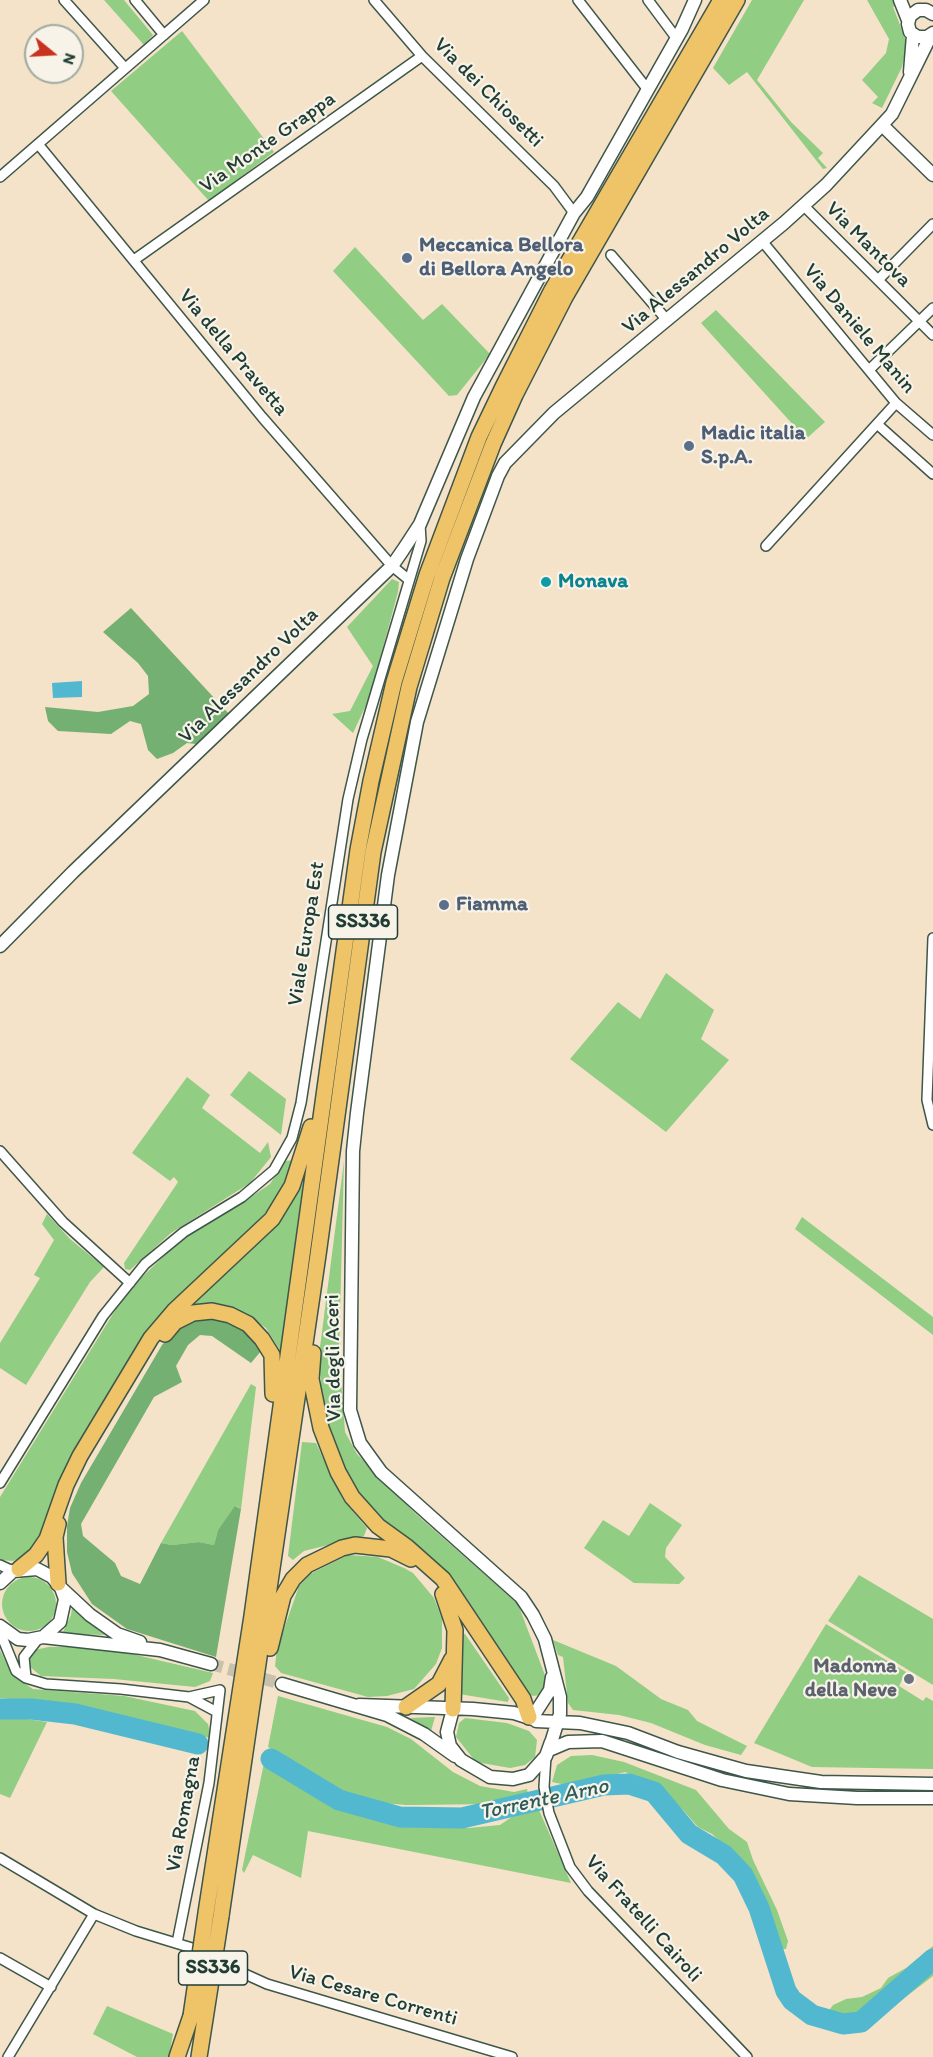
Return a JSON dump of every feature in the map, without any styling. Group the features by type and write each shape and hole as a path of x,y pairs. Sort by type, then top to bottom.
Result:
{"highway":[{"name":"SS336","path":"199,2057 198,2018 214,1915 262,1528 358,850 371,781 410,627 455,499 480,437 528,336 721,0"},
{"name":"SS336","path":"214,1915 243,1777 378,829 409,687 442,578 493,444 525,374 565,297 737,0"},
{"path":"16,1570 36,1555 47,1539 66,1485 80,1456 152,1338 174,1311 272,1219 292,1186 305,1153 332,1043"},
{"path":"318,1256 311,1379 321,1428 338,1472 352,1497 378,1526 407,1547 443,1579 523,1699 532,1719"},
{"path":"60,1586 55,1537 59,1518 87,1459 158,1342 175,1322 193,1313 212,1311 239,1319 262,1339 272,1355 274,1375 262,1528"},
{"path":"243,1777 283,1596 293,1580 307,1565 321,1557 355,1545 391,1549 409,1557 431,1577 449,1607 455,1630 453,1709"},
{"path":"406,1707 439,1684 454,1654"},
{"name":"SS336","path":"184,2057 198,2018"},
{"path":"177,2057 198,2018"},
{"path":"198,2018 208,2057"}],"street":[{"path":"64,0 125,68"},
{"path":"135,0 164,35"},
{"path":"0,177 204,0"},
{"name":"Via dei Chiosetti","path":"375,0 422,56 554,186 574,213"},
{"path":"578,0 648,90"},
{"path":"648,0 677,39"},
{"path":"574,213 587,197 677,39 695,0"},
{"path":"902,0 928,11"},
{"path":"902,0 908,20 928,11"},
{"name":"Via Alessandro Volta","path":"908,20 908,28 914,35 922,38 932,34"},
{"name":"Via Alessandro Volta","path":"353,1150 388,876 417,723 449,611 498,476 505,463 540,426 762,241 803,205 883,126 907,85 932,34"},
{"name":"Via Alessandro Volta","path":"907,85 914,35"},
{"name":"Via Monte Grappa","path":"134,260 422,56"},
{"path":"883,126 933,175"},
{"name":"Via della Pravetta","path":"38,144 262,417 392,566 408,579"},
{"name":"Via Mantova","path":"803,205 933,336"},
{"name":"Via Alessandro Volta","path":"0,946 73,872 392,566 420,524 474,397 574,213"},
{"path":"878,280 933,224"},
{"name":"Via Daniele Manin","path":"762,241 896,404 933,435"},
{"path":"611,255 666,319"},
{"path":"869,370 933,308"},
{"path":"766,546 896,404"},
{"path":"877,424 933,474"},
{"name":"Viale Europa Est","path":"1,1480 103,1316 145,1264 184,1232 242,1197 274,1170 292,1138 301,1102 348,799 362,739 421,541 420,524"},
{"path":"933,938 927,1057 927,1100 933,1125"},
{"name":"Via degli Aceri","path":"353,1150 350,1410 357,1435 381,1472 521,1597 545,1639 560,1698"},
{"path":"0,1151 63,1222 130,1283"},
{"path":"0,1565 16,1570 37,1569 45,1572 90,1615 117,1634 160,1650 211,1664"},
{"path":"0,1583 16,1570"},
{"path":"26,1678 24,1657 40,1638 53,1631 64,1611 60,1586"},
{"path":"0,1626 18,1638 40,1638 160,1650"},
{"path":"0,1632 9,1660 16,1671 26,1678 57,1686 121,1689 189,1697 217,1712"},
{"path":"532,1719 550,1690 553,1667"},
{"path":"282,1684 359,1705 424,1734 490,1777 537,1781 544,1789"},
{"name":"Via Romagna","path":"177,1943 209,1783 220,1690 189,1697"},
{"path":"513,1779 529,1774 549,1750 557,1722 560,1698"},
{"path":"560,1698 567,1715 580,1723"},
{"path":"523,1699 542,1702"},
{"path":"359,1705 507,1712 532,1719 580,1723 628,1733 678,1752 746,1771 821,1782 933,1784"},
{"path":"453,1709 447,1732 450,1746 461,1760"},
{"path":"532,1719 547,1731 549,1750"},
{"path":"549,1750 568,1742 602,1741 722,1780 789,1794 857,1798 933,1798"},
{"name":"Via Fratelli Cairoli","path":"549,1750 544,1789 549,1813 570,1867 588,1891 747,2057"},
{"path":"0,1858 94,1914 192,1948"},
{"path":"8,2057 94,1914"},
{"path":"0,1958 51,1987"},
{"name":"Via Cesare Correnti","path":"225,1965 267,1984 512,2057"}],"green space":[{"path":"104,0 124,0 153,35 144,45"},
{"path":"752,0 804,0 757,80 791,122 823,153 818,158 827,168 823,169 747,72 729,85 713,68"},
{"path":"867,0 894,0 897,5 893,7 907,43 902,67 882,108 872,103 878,97 862,80 886,53 889,39"},
{"path":"182,31 274,152 209,201 111,91"},
{"path":"355,247 423,320 442,304 490,354 457,395 449,396 333,271"},
{"path":"716,310 825,422 806,439 701,323"},
{"path":"392,579 399,582 398,592 369,699 353,733 332,714 350,711 373,666 347,627"},
{"path":"131,608 229,714 196,744 187,743 173,753 157,759 148,750 141,724 130,721 111,734 58,731 48,721 45,707 98,712 133,706 149,694 148,676 138,663 103,632"},
{"path":"666,973 714,1010 701,1039 729,1060 666,1132 570,1059 618,1002 640,1019"},
{"path":"249,1071 286,1099 281,1135 230,1095"},
{"path":"187,1077 210,1095 202,1108 260,1153 268,1142 271,1157 250,1183 171,1233 130,1270 125,1269 124,1263 178,1182 174,1177 170,1181 132,1153"},
{"path":"295,1160 274,1203 242,1239 158,1322 39,1542 27,1555 13,1561 0,1560 0,1497 116,1309 142,1277 183,1238 270,1184 285,1161"},
{"path":"344,1161 339,1354 345,1432 357,1454 416,1514 518,1604 546,1678 543,1691 539,1695 533,1696 525,1692 412,1546 377,1514 354,1487 339,1457 323,1415 319,1355"},
{"path":"303,1183 281,1352 266,1328 244,1313 217,1305 188,1306 270,1230"},
{"path":"47,1214 70,1239 104,1267 90,1282 26,1385 0,1368 0,1343 40,1278 34,1275 54,1240 42,1224"},
{"path":"802,1217 933,1317 933,1335 795,1229"},
{"path":"213,1316 228,1320 242,1330 261,1351 251,1363 212,1336 200,1335 188,1345 176,1366 182,1382 154,1397 81,1524 83,1536 115,1563 121,1576 140,1584 161,1543 172,1545 199,1542 214,1545 218,1530 235,1506 241,1509 216,1657 127,1629 92,1604 72,1573 67,1552 70,1508 81,1483 162,1345 176,1329 194,1318"},
{"path":"251,1384 256,1387 241,1509 236,1506 218,1530 214,1545 199,1542 172,1545 161,1543"},
{"path":"302,1442 316,1443 343,1500 367,1528 364,1536 304,1551 293,1560 288,1556"},
{"path":"650,1503 682,1525 666,1548 665,1557 685,1578 679,1584 634,1583 584,1548 603,1520 629,1536"},
{"path":"348,1555 378,1557 404,1568 413,1573 434,1598 442,1619 442,1648 436,1664 414,1689 387,1696 368,1697 281,1673 275,1666 277,1649 299,1586 310,1574"},
{"path":"859,1575 933,1619 933,1685 828,1621"},
{"path":"29,1577 39,1579 48,1585 54,1594 56,1604 54,1614 48,1623 39,1629 29,1631 19,1629 10,1623 4,1614 2,1604 4,1594 10,1585 19,1579"},
{"path":"73,1601 109,1633 108,1635 62,1634 71,1615"},
{"path":"826,1624 906,1672 899,1686 923,1701 926,1697 933,1701 933,1769 812,1767 754,1743"},
{"path":"460,1633 465,1634 509,1698 508,1702 459,1694"},
{"path":"553,1640 616,1666 661,1699 688,1710 697,1721 747,1746 741,1755 705,1745 651,1723 619,1715 573,1710 568,1703 563,1657 558,1655"},
{"path":"98,1646 213,1673 210,1681 195,1687 114,1679 41,1676 29,1666 34,1650 49,1647"},
{"path":"0,1650 12,1675 33,1689 124,1696 195,1711 208,1724 211,1738 44,1702 0,1698"},
{"path":"278,1696 387,1727 411,1739 453,1772 480,1786 514,1792 527,1789 529,1799 497,1804 407,1805 368,1802 342,1795 268,1747"},
{"path":"0,1715 47,1722 10,1798 0,1794"},
{"path":"435,1717 431,1731 410,1718"},
{"path":"465,1718 507,1723 529,1731 537,1740 535,1757 525,1765 510,1768 476,1762 456,1737 459,1723"},
{"path":"592,1755 624,1762 696,1790 729,1829 747,1842 777,1910 788,1941 786,1949 779,1949 773,1937 770,1914 739,1859 712,1834 698,1827 683,1810 653,1785 625,1772 572,1786 552,1782 557,1765 571,1756"},
{"path":"264,1763 331,1807 379,1821 433,1828 469,1828 500,1825 519,1812 539,1810 571,1883 308,1831 301,1878 253,1855 244,1873 242,1870"},
{"path":"933,1946 933,1976 877,2019 850,2034 830,2029 828,2012 833,2005 846,1999 862,1997 881,1988 888,1978 906,1968"},
{"path":"107,2006 173,2034 169,2057 137,2057 93,2034"}],"water":[{"path":"82,681 82,697 53,698 52,683"}],"waterway":[{"name":"Torrente Arno","path":"0,1709 31,1709 75,1714 198,1744"},
{"name":"Torrente Arno","path":"271,1759 339,1800 400,1817 462,1818 604,1785 629,1784 654,1792 689,1834 724,1855 743,1875 759,1908 786,1991 792,2000 812,2015 843,2024 861,2022 933,1959"}],"tunnel":[{"path":"211,1664 282,1684"}],"place":[{"name":"Meccanica Bellora di Bellora Angelo","path":"407,258"},
{"name":"Madic italia S.p.A.","path":"689,446"},
{"name":"Monava","path":"546,582"},
{"name":"Fiamma","path":"444,905"},
{"name":"Madonna della Neve","path":"909,1679"}]}
